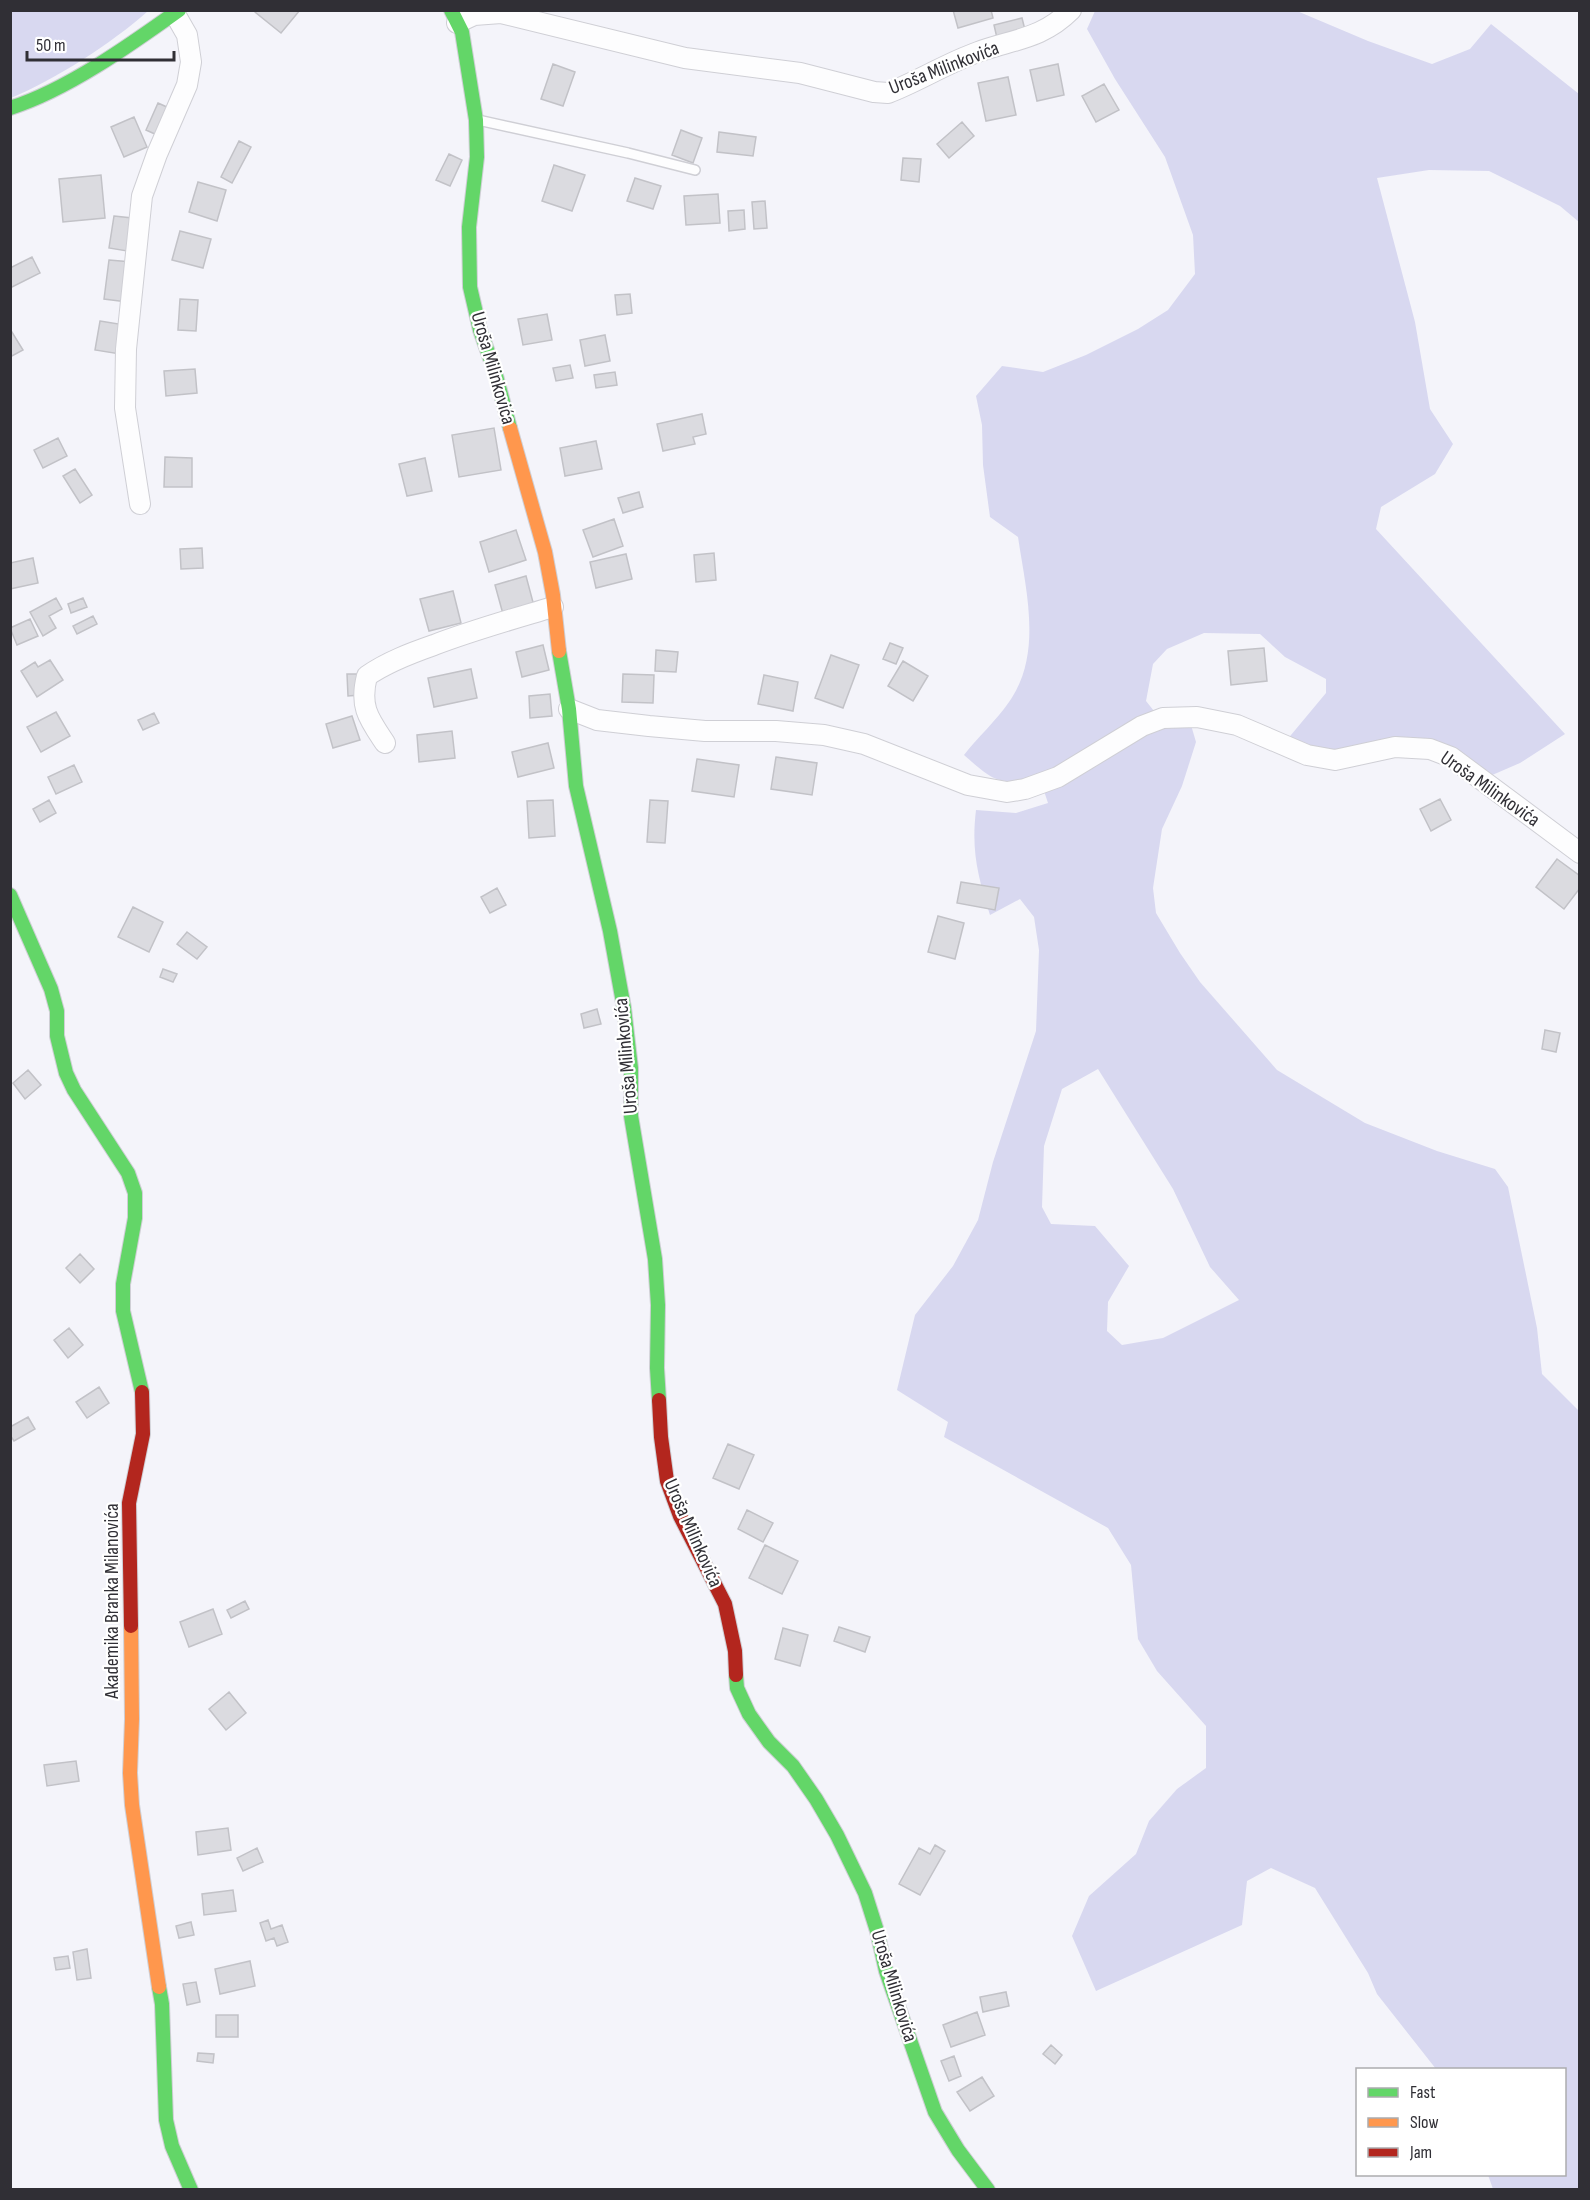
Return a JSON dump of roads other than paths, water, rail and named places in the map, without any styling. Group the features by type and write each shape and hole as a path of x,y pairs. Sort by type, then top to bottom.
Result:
{"street":[{"name":"Uroša Milinkovića","path":"988,2190 958,2150 935,2112 886,1971 878,1931 865,1893 837,1835 816,1798 793,1767 769,1742 745,1706 737,1688 735,1651 725,1604 690,1536 667,1481 661,1437 657,1368 658,1305 655,1259 631,1116 631,1068 624,1008 610,931 576,786 569,710 545,552 495,372 480,330 470,287 469,227 477,157 476,120 462,32 454,16 501,13 685,58 800,73 874,92 888,93 978,52 1045,31 1061,21 1071,10"},
{"path":"10,108 36,100 128,46 177,12 187,35 191,62 187,85 157,154 142,196 126,349 125,408 140,504"},
{"path":"385,743 367,716 363,693 367,676 416,652 466,633 553,607"},
{"name":"Uroša Milinkovića","path":"569,710 597,720 649,726 705,731 776,731 824,735 864,744 968,785 1007,792 1026,789 1058,777 1142,726 1163,718 1197,717 1237,724 1307,755 1335,760 1395,747 1430,749 1451,757 1580,853"},
{"name":"Akademika Branka Milanovića","path":"10,895 51,988 57,1011 57,1036 66,1073 74,1090 128,1173 135,1193 135,1218 123,1284 123,1311 142,1391 144,1417 143,1434 129,1503 132,1719 130,1773 132,1806 162,2004 166,2120 172,2146 191,2190"}],"lane":[{"path":"476,120 695,170"}]}
